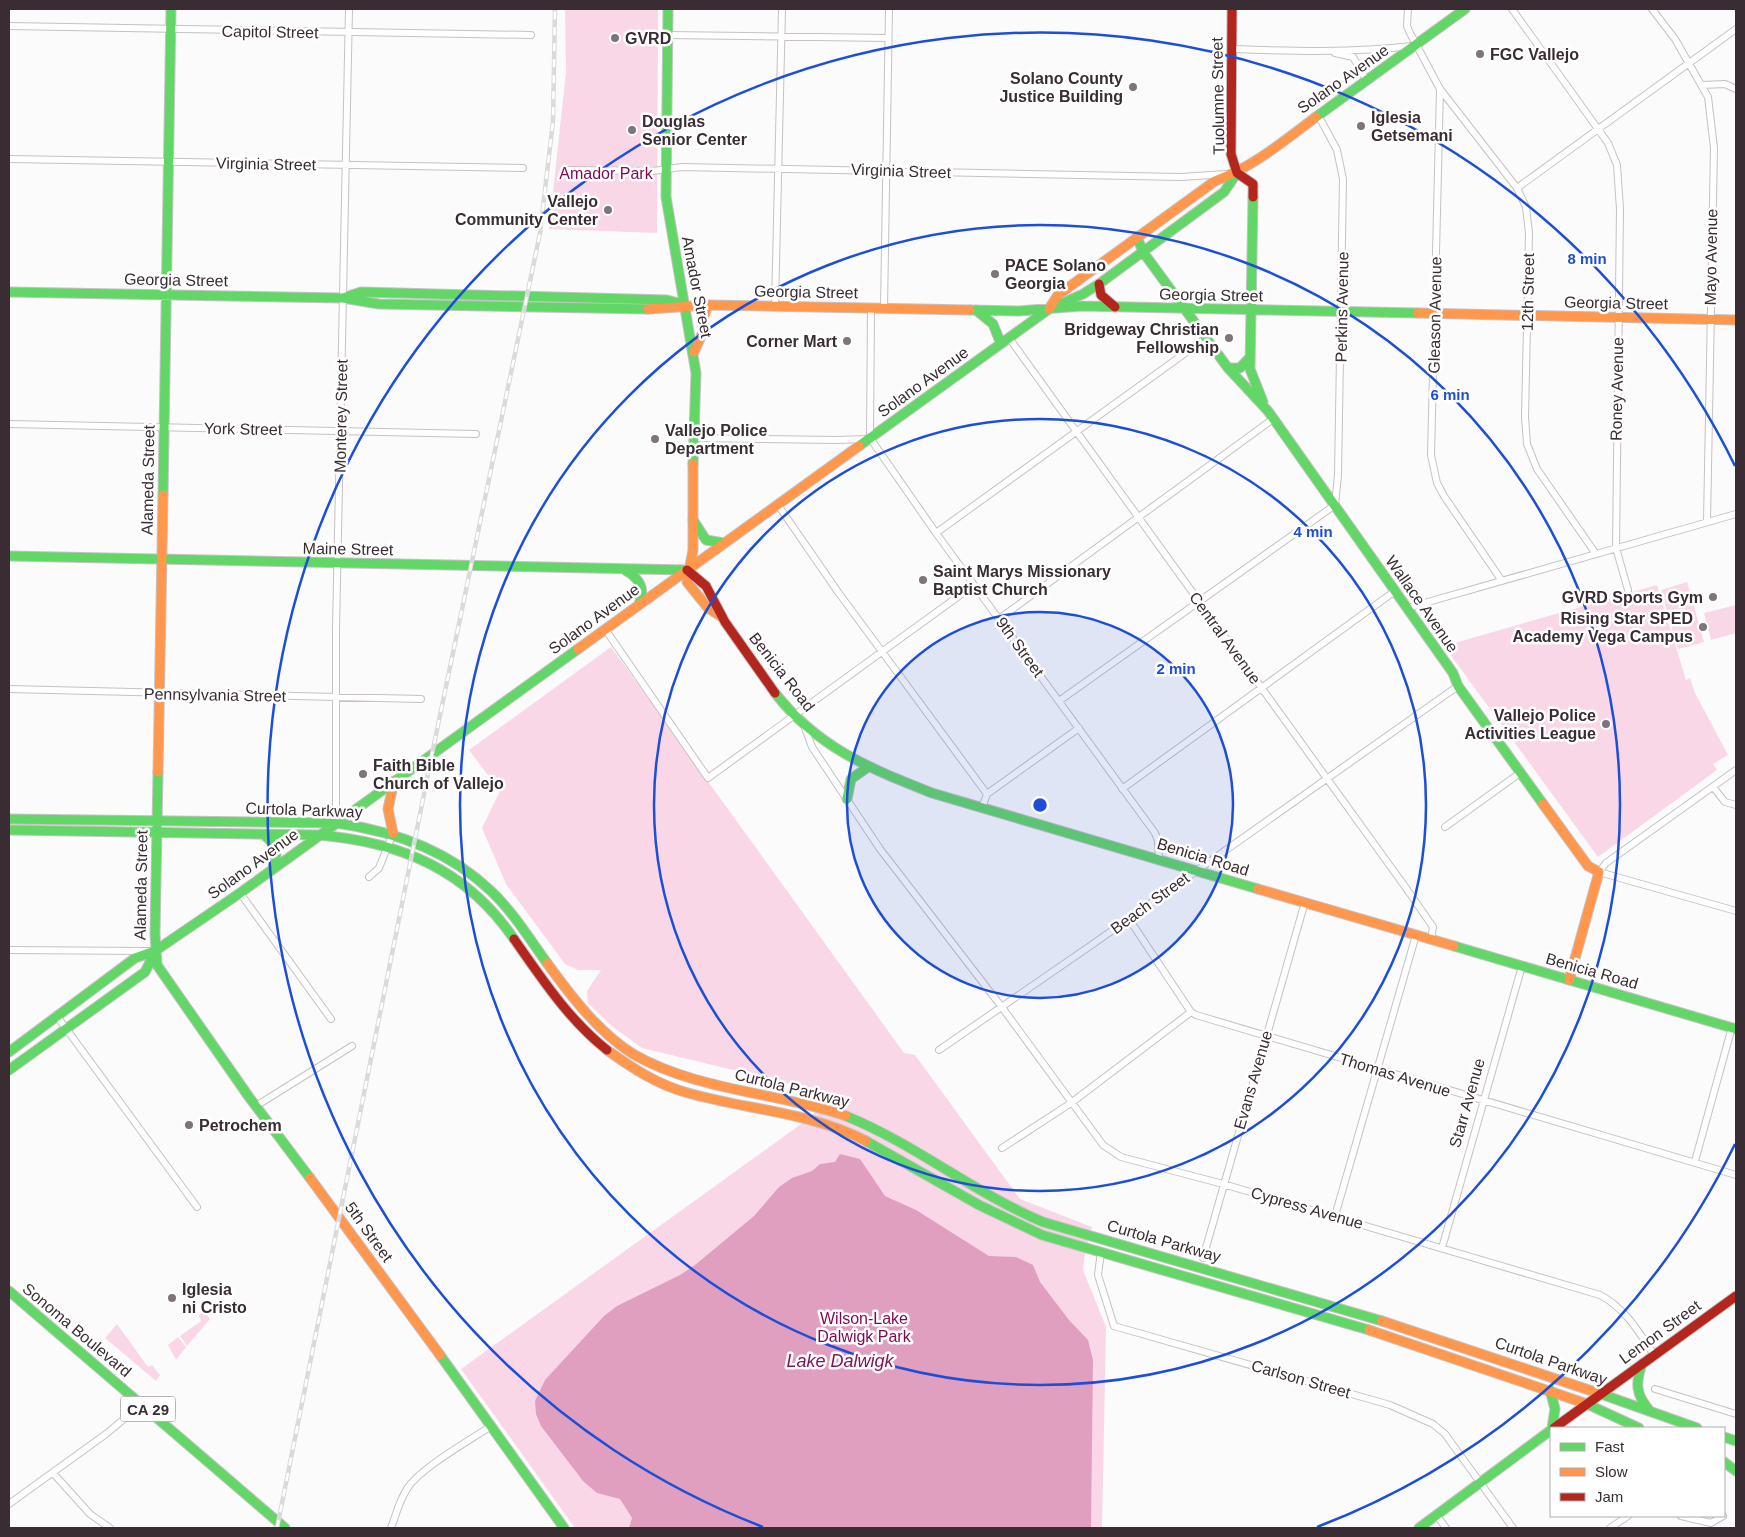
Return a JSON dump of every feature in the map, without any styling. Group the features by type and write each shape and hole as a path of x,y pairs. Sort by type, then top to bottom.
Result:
{"main road":[{"name":"Alameda Street","path":"155,951 171,9"},
{"name":"Amador Street","path":"668,9 666,169 668,220 694,352 696,373 692,517 693,550 688,570"},
{"name":"Tuolumne Street","path":"1232,9 1231,154 1237,173 1253,184 1250,357 1252,379 1268,411"},
{"name":"Solano Avenue","path":"1049,309 1058,295 1137,237 1215,181 1237,173 1465,9"},
{"name":"Solano Avenue","path":"9,1052 56,1015 135,958 155,951 240,893 1049,309 1083,294 1099,284 1224,192 1237,173"},
{"name":"Wallace Avenue","path":"1137,237 1143,252 1228,368 1268,411 1453,673 1458,686 1520,773 1588,866 1599,872"},
{"path":"1099,284 1099,293 1103,299 1115,307"},
{"name":"Georgia Street","path":"9,292 343,298 379,304 663,309 685,305 976,310 1115,307 1736,320"},
{"path":"694,352 703,332 703,319 708,305"},
{"path":"976,310 988,317 998,328 1001,344"},
{"path":"1228,368 1240,368 1250,357"},
{"path":"692,517 706,540 724,543"},
{"name":"Maine Street","path":"9,556 688,570"},
{"path":"622,569 634,575 640,582 642,592 640,604"},
{"name":"Benicia Road","path":"688,570 687,582 708,608 722,617"},
{"name":"Benicia Road","path":"688,570 703,581 714,597 722,617 755,665 795,716 832,746 868,766 932,793 1159,859 1195,872 1305,902 1734,1028"},
{"path":"847,799 846,788 849,780 856,772 868,766"},
{"path":"393,833 388,809 394,781"},
{"name":"Curtola Parkway","path":"9,819 336,823 393,833 446,857 470,873 492,892 578,1005 600,1028 638,1056 681,1076 837,1112 886,1134 1033,1218 1428,1335 1694,1427"},
{"name":"Curtola Parkway","path":"9,830 319,835 363,839 390,845 441,869 482,901 498,916 572,1018 592,1038 632,1068 687,1092 798,1116 838,1128 864,1139 999,1216 1042,1235 1380,1333 1550,1390 1587,1404 1637,1427"},
{"path":"264,835 271,840 277,851 276,862 272,870"},
{"path":"1569,980 1599,872"},
{"name":"Solano Avenue","path":"9,1070 145,972 155,951"},
{"name":"5th Street","path":"155,951 157,965 162,974 256,1106 378,1269 564,1528"},
{"path":"1101,1251 1107,1248 1127,1246"},
{"name":"Sonoma Boulevard","path":"9,1291 285,1528"},
{"name":"Lemon Street","path":"1555,1427 1736,1296"},
{"path":"1642,1364 1635,1383 1636,1394 1652,1412"},
{"path":"1550,1390 1556,1404 1557,1414 1553,1427"},
{"name":"Lemon Street","path":"1419,1528 1550,1430"},
{"path":"1725,1463 1736,1471"}],"street":[{"name":"Monterey Street","path":"336,823 338,563 349,9"},
{"path":"775,306 782,9"},
{"path":"884,308 889,9"},
{"name":"12th Street","path":"1408,9 1408,26 1416,46 1440,89 1517,188 1529,216 1525,417 1527,444 1537,469 1596,554"},
{"name":"Roney Avenue","path":"1512,9 1608,143 1617,165 1620,187 1616,548 1628,590"},
{"name":"Mayo Avenue","path":"1652,9 1690,63 1708,97 1714,148 1707,522"},
{"name":"Capitol Street","path":"9,26 531,35"},
{"path":"1517,188 1736,29"},
{"path":"668,35 888,38"},
{"path":"1331,52 1353,48 1386,49 1416,46"},
{"path":"1232,49 1331,52 1353,57 1367,81"},
{"path":"1702,85 1725,84 1736,89"},
{"name":"Gleason Avenue","path":"1440,89 1431,441 1437,483 1454,514 1502,581"},
{"name":"Perkins Avenue","path":"1318,115 1337,150 1343,179 1342,312 1338,475 1335,505"},
{"name":"Virginia Street","path":"9,159 523,168"},
{"name":"Virginia Street","path":"566,170 653,171 682,167 778,168 1187,178 1237,173"},
{"path":"694,438 835,440 870,438 871,308"},
{"name":"Central Avenue","path":"1009,338 1433,927 1431,940"},
{"path":"936,533 1206,338"},
{"path":"999,619 1273,419"},
{"name":"York Street","path":"9,424 476,434"},
{"name":"9th Street","path":"870,438 936,533 1155,833 1158,841 1159,859"},
{"path":"778,505 882,652 987,794"},
{"path":"1059,701 1335,505"},
{"path":"1407,608 1736,514"},
{"path":"605,629 708,778 974,585"},
{"path":"1122,788 1395,591"},
{"name":"Beach Street","path":"939,1050 1129,919 1458,686"},
{"name":"Pennsylvania Street","path":"9,689 421,699"},
{"name":"Cypress Avenue","path":"804,725 812,747 880,849 1001,1006 1103,1145 1121,1158 1223,1184 1335,1216 1600,1295 1612,1301 1632,1322 1654,1355"},
{"path":"982,808 987,794 1079,728"},
{"path":"1599,872 1606,863 1736,770"},
{"path":"1445,827 1520,773"},
{"path":"1713,788 1725,802 1736,805"},
{"path":"369,877 379,868 390,845 393,833"},
{"name":"Wallace Avenue","path":"1599,872 1736,911"},
{"path":"240,893 331,1019"},
{"name":"Evans Avenue","path":"1203,1258 1265,1036 1305,902"},
{"path":"1002,1148 1070,1102 1191,1012 1129,919"},
{"path":"1335,1216 1416,935"},
{"path":"9,950 155,951"},
{"name":"Starr Avenue","path":"1442,1248 1522,966"},
{"name":"Thomas Avenue","path":"1191,1012 1265,1036 1483,1101 1695,1161 1736,1175"},
{"path":"56,1015 197,1207"},
{"path":"1695,1161 1734,1028"},
{"path":"256,1106 352,1046"},
{"name":"Carlson Street","path":"1101,1251 1098,1275 1114,1326 1390,1405 1424,1420 1445,1434 1513,1528"},
{"path":"1655,1390 1736,1414"},
{"path":"9,1504 106,1434 142,1404"},
{"path":"391,1528 399,1503 408,1487 437,1463 491,1426"},
{"path":"52,1473 90,1514 110,1528"},
{"path":"1437,1516 1446,1528"},
{"path":"1610,1528 1626,1517"},
{"path":"1686,1517 1711,1523 1721,1517"}],"green space":[{"name":"Amador Park","path":"565,9 658,9 657,233 549,229 566,72"},
{"path":"1687,582 1704,642 1678,649 1661,590"},
{"name":"Vallejo Police Activities League","path":"1657,585 1686,680 1690,678 1695,693 1728,755 1713,764 1717,770 1598,857 1444,646"},
{"path":"1736,605 1736,633 1711,640 1704,613"},
{"name":"Wilson-Lake Dalwigk Park","path":"611,647 904,1053 915,1055 1020,1199 1092,1227 1085,1252 1083,1270 1106,1327 1102,1528 575,1528 461,1369 797,1127 836,1095 642,1048 613,1027 588,1003 587,991 601,970 578,970 565,964 506,884 482,828 500,791 469,750"},
{"path":"204,1311 210,1319 187,1346 180,1336 201,1321 199,1315"},
{"path":"117,1324 148,1367 152,1365 160,1375 156,1381 105,1338"},
{"path":"178,1337 186,1347 176,1360 168,1345"}],"water":[{"name":"Lake Dalwigk","path":"840,1154 860,1159 885,1196 916,1210 989,1256 1016,1257 1033,1265 1040,1282 1069,1320 1088,1340 1093,1360 1091,1528 629,1528 632,1518 620,1499 597,1493 583,1481 541,1426 536,1414 535,1401 545,1380 604,1316 617,1306 680,1275 695,1265 754,1216 779,1187 792,1178 812,1171 820,1164 835,1162"}],"railway":[{"path":"277,1528 432,754 540,233 553,121 555,9"}],"traffic: fast":[{"path":"163,495 171,9"},
{"path":"668,9 666,197 696,373 693,464"},
{"path":"1316,117 1465,9"},
{"path":"859,446 1049,309 1083,294 1099,284 1224,192 1237,173"},
{"path":"1253,197 1250,369 1263,402"},
{"path":"1137,237 1143,252 1228,368 1268,411 1453,673 1458,686 1543,804"},
{"path":"9,292 343,298 379,304 648,309"},
{"path":"343,298 361,292 667,300 682,304"},
{"path":"970,310 1019,311 1081,306 1418,313"},
{"path":"976,310 993,324 1001,344"},
{"path":"1228,368 1240,368 1250,357"},
{"path":"693,520 706,540 724,543"},
{"path":"9,556 687,570"},
{"path":"625,570 634,576 640,584 642,593 639,604"},
{"path":"9,1052 135,958 155,951 240,893 578,649"},
{"path":"775,693 792,712 827,742 866,765 909,784 932,793 1258,889"},
{"path":"847,799 851,779 868,767"},
{"path":"158,772 155,934 157,965 249,1097 310,1178"},
{"path":"9,819 336,823 379,831 399,837 438,854 457,864 474,877 491,891 506,908 547,963"},
{"path":"9,830 319,835 377,844 430,864 453,878 475,895 495,915 514,939"},
{"path":"264,835 272,842 276,851 276,860 272,870"},
{"path":"1454,946 1736,1029"},
{"path":"9,1070 145,972 155,952"},
{"path":"846,1116 896,1140 993,1197 1043,1222 1382,1321"},
{"path":"866,1141 979,1205 1042,1235 1369,1330"},
{"path":"9,1291 285,1528"},
{"path":"440,1355 564,1528"},
{"path":"1642,1364 1638,1378 1638,1389 1642,1400 1650,1411"},
{"path":"1550,1390 1555,1409 1552,1427"},
{"path":"1601,1394 1694,1427"},
{"path":"1587,1404 1637,1427"},
{"path":"1419,1528 1550,1431"},
{"path":"1725,1437 1736,1441"},
{"path":"1725,1463 1736,1471"}],"traffic: slow":[{"path":"1049,309 1058,295 1215,181 1255,161 1316,117"},
{"path":"648,309 708,305 970,310"},
{"path":"694,352 703,332 703,319 708,305"},
{"path":"1418,313 1736,320"},
{"path":"578,649 859,446"},
{"path":"693,464 693,550 687,582 708,608 722,617"},
{"path":"158,772 163,495"},
{"path":"393,833 388,809 394,781"},
{"path":"1543,804 1588,866 1599,872 1569,980"},
{"path":"1258,889 1454,946"},
{"path":"547,963 597,1024 633,1054 658,1066 710,1084 793,1101 846,1116"},
{"path":"607,1050 646,1075 677,1090 801,1118 845,1131 866,1141"},
{"path":"310,1178 440,1355"},
{"path":"1382,1321 1601,1394"},
{"path":"1369,1330 1587,1404"}],"traffic: jam":[{"path":"1232,9 1231,154 1237,173 1253,184 1253,197"},
{"path":"1099,284 1101,295 1115,307"},
{"path":"687,570 706,586 725,622 775,693"},
{"path":"514,939 568,1012 580,1026 607,1050"},
{"path":"1555,1427 1736,1296"}],"place":[{"name":"GVRD","path":"615,38"},
{"name":"FGC Vallejo","path":"1480,54"},
{"name":"Solano County Justice Building","path":"1133,87"},
{"name":"Iglesia Getsemani","path":"1361,126"},
{"name":"Douglas Senior Center","path":"632,130"},
{"name":"Vallejo Community Center","path":"608,210"},
{"name":"PACE Solano Georgia","path":"995,274"},
{"name":"Bridgeway Christian Fellowship","path":"1229,338"},
{"name":"Corner Mart","path":"847,341"},
{"name":"Vallejo Police Department","path":"655,439"},
{"name":"Saint Marys Missionary Baptist Church","path":"923,580"},
{"name":"GVRD Sports Gym","path":"1713,597"},
{"name":"Rising Star SPED Academy Vega Campus","path":"1703,627"},
{"name":"Vallejo Police Activities League","path":"1606,724"},
{"name":"Faith Bible Church of Vallejo","path":"363,774"},
{"name":"Petrochem","path":"189,1125"},
{"name":"Iglesia ni Cristo","path":"172,1298"}]}
